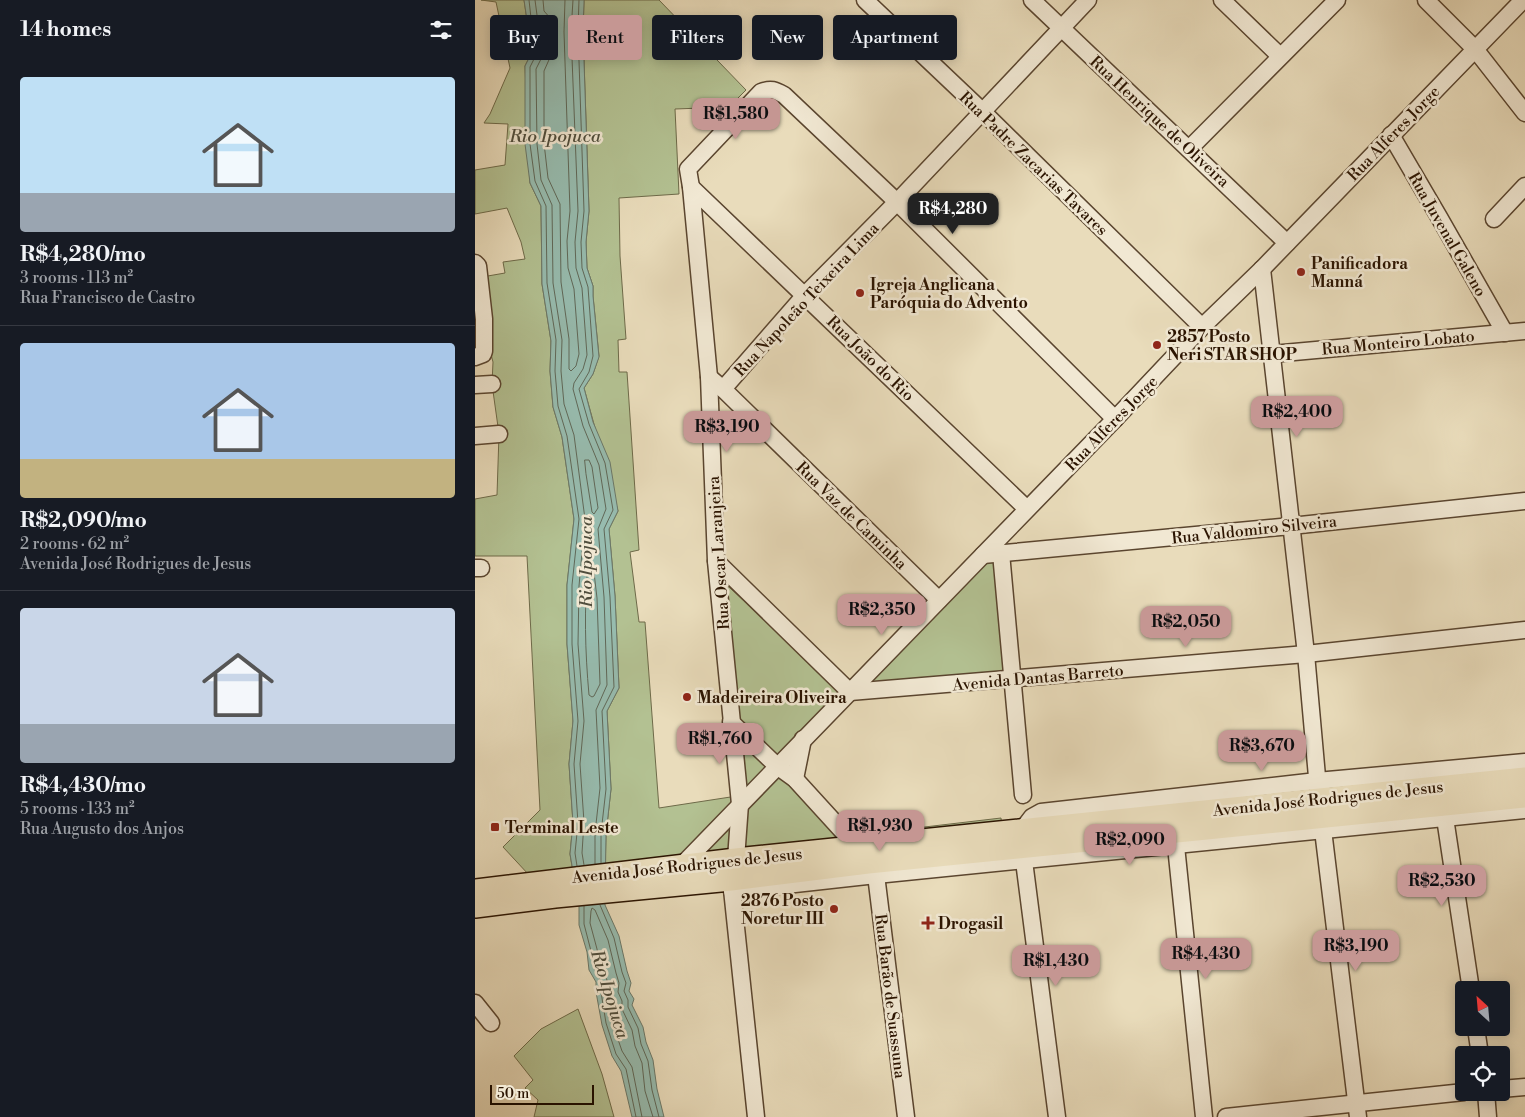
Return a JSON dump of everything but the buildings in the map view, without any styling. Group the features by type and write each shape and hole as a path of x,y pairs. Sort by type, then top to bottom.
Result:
{"main road":[{"name":"Avenida José Rodrigues de Jesus","path":"475,890 554,888 652,878 732,886 867,862 1022,830 1318,790 1525,778"},
{"name":"Avenida José Rodrigues de Jesus","path":"652,878 682,865 736,859 867,862 1525,797"},
{"name":"Avenida José Rodrigues de Jesus","path":"475,907 554,888"}],"street":[{"name":"Rua Padre Zacarias Tavares","path":"865,0 983,111 1202,327"},
{"name":"Rua Henrique de Oliveira","path":"1032,0 1287,243"},
{"name":"Rua Napoleão Teixeira Lima","path":"709,377 723,388 805,295 897,202 1088,0"},
{"path":"1222,0 1280,56"},
{"path":"1189,149 1337,0"},
{"path":"1426,0 1475,49 1525,113"},
{"name":"Rua Alferes Jorge","path":"682,865 1202,327 1262,269 1523,0"},
{"path":"691,186 688,168 761,92 769,88 776,90 784,95 897,202 1115,419"},
{"name":"Rua Juvenal Galeno","path":"1391,135 1505,333"},
{"name":"Rua João do Rio","path":"691,186 1027,509"},
{"name":"Rua Oscar Laranjeira","path":"691,186 709,377 716,561 740,804 732,886 756,1117"},
{"path":"1494,219 1525,186"},
{"path":"475,263 478,266 479,319 484,351 483,354 475,357"},
{"path":"1262,269 1306,654 1318,790 1525,762"},
{"name":"Rua Monteiro Lobato","path":"1271,354 1525,331"},
{"path":"475,385 493,384"},
{"name":"Rua Vaz de Caminha","path":"723,388 939,600"},
{"path":"475,436 499,434"},
{"name":"Rua Valdomiro Silveira","path":"983,555 1291,526 1525,501"},
{"path":"1001,553 1023,795"},
{"path":"716,561 850,692"},
{"name":"Avenida Dantas Barreto","path":"850,692 1306,654 1525,630"},
{"path":"731,722 777,766 795,779 867,862"},
{"path":"795,779 803,739"},
{"name":"Avenida José Rodrigues de Jesus","path":"867,862 1024,861 1525,810"},
{"path":"1445,818 1470,981"},
{"path":"1323,830 1357,1110"},
{"path":"1176,846 1204,1117"},
{"path":"1024,861 1057,1117"},
{"name":"Rua Barão de Suassuna","path":"867,862 906,1117"},
{"path":"475,1003 491,1023"},
{"path":"1510,1088 1525,1087"},
{"path":"1226,1117 1357,1110 1455,1094"},
{"path":"1487,1101 1488,1117"}],"green space":[{"path":"481,0 524,0 526,15 499,15 496,2"},
{"path":"584,0 659,0 674,15 652,15 652,60 717,60 746,90 715,121 702,108 675,109 679,194 619,198 620,256 626,339 618,340 619,372 627,372 639,550 630,552 639,622 645,622 659,808 737,796 681,863 605,874 606,834 611,789 607,711 619,688 615,596 609,529 618,511 584,388 593,374 599,356 593,286 587,268 586,242 589,211 584,60 642,60 642,15 584,15"},
{"path":"508,60 528,60 525,66 530,183 541,206 542,284 551,341 550,371 553,407 562,437 574,519 567,585 567,644 573,721 569,764 573,823 570,854 574,878 529,875 503,847 540,810 527,556 475,556 475,499 497,495 499,434 492,384 493,362 488,343 482,277 505,273 503,262 525,259 521,242 507,208 475,214 475,170 505,165 508,124 484,123 490,114 510,68"},
{"path":"997,558 1007,675 869,685 866,682 984,560"},
{"path":"718,577 844,693 777,763 733,720"},
{"path":"733,725 775,766 741,801"},
{"path":"777,768 854,846 745,856 742,805"},
{"path":"739,807 734,857 685,863"},
{"path":"1001,818 1002,828 892,839 882,832"},
{"path":"578,1009 602,1074 614,1117 534,1117 538,1100 525,1088 533,1080 514,1056 541,1029"}],"water":[{"name":"Rio Ipojuca","path":"524,0 584,0 584,15 568,15 568,60 584,60 589,211 586,242 587,268 593,286 599,357 593,374 584,388 593,422 610,462 618,511 609,529 615,596 619,688 607,711 611,789 606,834 605,905 619,936 631,983 629,991 634,999 632,1005 643,1027 653,1060 657,1089 664,1117 632,1117 621,1071 612,1056 602,1025 596,982 589,970 587,952 579,925 579,906 570,854 573,823 569,764 573,721 567,644 567,585 574,519 562,437 553,407 550,371 551,341 542,284 541,206 530,183 525,144 525,66 528,60 558,60 558,15 526,15"}],"place":[{"name":"Panificadora Manná","path":"1301,272"},
{"name":"Igreja Anglicana Paróquia do Advento","path":"860,293"},
{"name":"2857 Posto Neri STAR SHOP","path":"1157,345"},
{"name":"Madeireira Oliveira","path":"687,697"},
{"name":"Terminal Leste","path":"495,827"},
{"name":"2876 Posto Noretur III","path":"834,909"},
{"name":"Drogasil","path":"928,923"}]}
